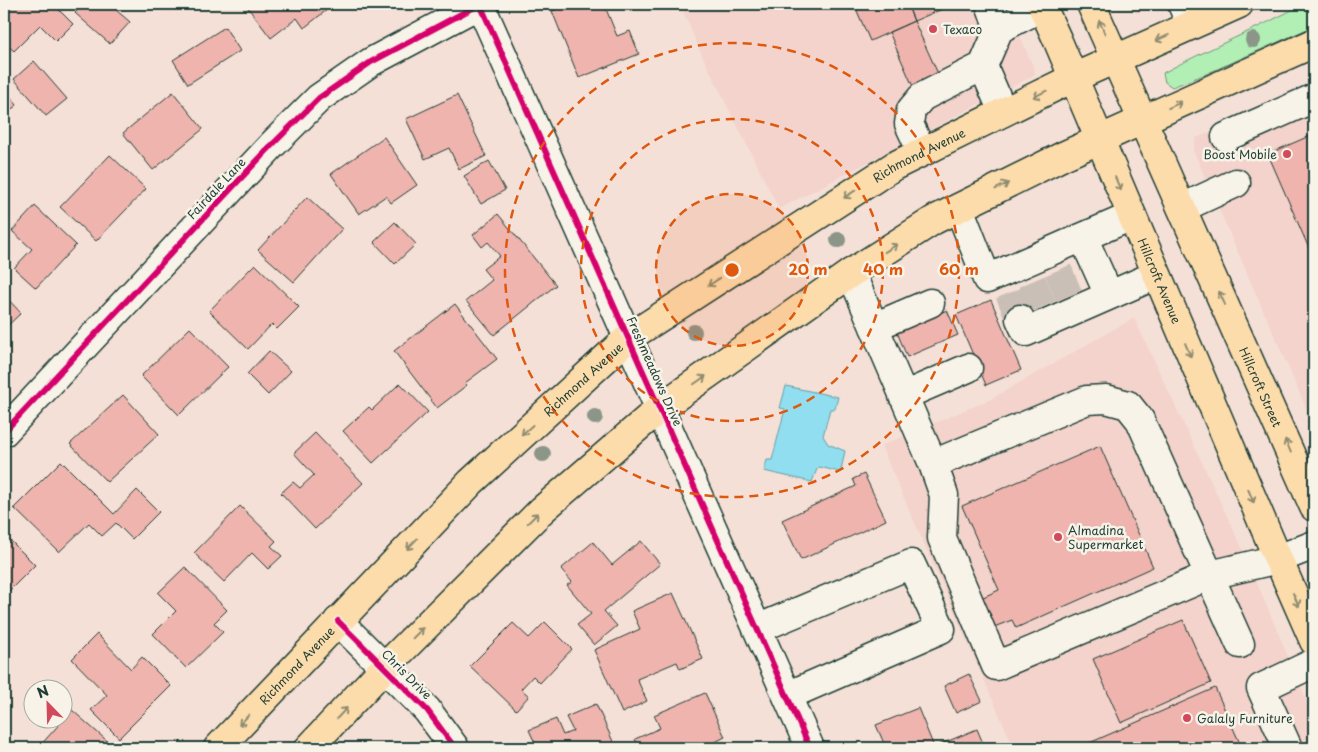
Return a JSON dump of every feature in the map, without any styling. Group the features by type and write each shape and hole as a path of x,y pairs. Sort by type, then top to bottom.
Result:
{"main road":[{"path":"1091,4 1182,208"},
{"name":"Richmond Avenue","path":"218,748 471,482 628,338 894,166 1116,58 1186,14 1239,4"},
{"name":"Hillcroft Avenue","path":"1041,5 1278,559"},
{"path":"309,748 384,668 542,510 660,408 851,274 934,220 1099,140 1314,44"},
{"name":"Hillcroft Street","path":"1182,208 1308,476 1314,507"},
{"path":"1278,559 1314,641"}],"street":[{"name":"Freshmeadows Drive","path":"480,4 810,748"},
{"name":"Fairdale Lane","path":"4,432 259,159 319,98 371,62 480,4"},
{"path":"990,4 999,29"},
{"path":"922,152 909,124 910,110 922,97 983,66 999,29 1041,5"},
{"path":"983,66 1003,112"},
{"path":"1226,137 1314,98"},
{"path":"1182,208 1236,183"},
{"path":"959,208 988,279 1016,278 1054,261 1083,237 1132,216"},
{"path":"1083,237 1109,295"},
{"path":"851,274 933,464 944,495 942,538 996,666 1210,575 1278,559 1314,545"},
{"path":"1038,316 1073,303 1109,295 1156,275"},
{"path":"874,327 930,303"},
{"path":"903,396 968,368"},
{"path":"933,464 1087,400 1106,399 1128,405 1140,420 1240,644"},
{"path":"758,629 911,564 941,629 787,696"},
{"name":"Chris Drive","path":"338,622 428,710 455,748"},
{"path":"1288,748 1261,688 1314,662"}],"shaded area":[{"path":"680,4 1007,4 1036,74 779,209 700,51"},
{"path":"1123,4 1164,4 1138,13 1125,7"},
{"path":"1314,87 1314,426 1193,150 1196,138"},
{"path":"1134,318 1243,550 1314,718 1314,748 1014,748 881,446 991,399"}],"green space":[{"path":"1303,4 1314,4 1314,26 1172,87 1165,82 1163,73"}],"water":[{"path":"786,386 838,397 835,409 830,409 823,436 828,444 845,451 839,472 820,467 817,469 812,482 764,471 767,460 772,460 785,409 780,408"}],"building":[{"path":"4,4 53,4 73,24 56,41 40,25 14,51 4,42"},
{"path":"83,4 109,4 130,22 110,44 75,13"},
{"path":"245,4 324,4 328,9 304,28 297,18 271,38"},
{"path":"571,4 604,4 617,36 630,31 639,54 579,78 552,11"},
{"path":"854,4 907,4 914,21 870,41"},
{"path":"907,4 954,4 914,21"},
{"path":"914,21 940,78 914,89 889,32"},
{"path":"225,27 240,51 188,84 173,60"},
{"path":"34,61 67,99 46,116 14,79"},
{"path":"4,89 17,105 4,115"},
{"path":"173,92 203,129 153,170 123,133"},
{"path":"457,95 486,156 459,169 449,148 425,159 406,119"},
{"path":"1314,134 1314,260 1268,154"},
{"path":"384,137 417,185 391,203 386,196 359,214 331,174"},
{"path":"110,155 146,189 96,241 60,207"},
{"path":"489,161 505,190 481,204 464,176"},
{"path":"307,197 342,229 294,282 258,250"},
{"path":"35,206 76,245 36,288 14,268 32,249 12,231"},
{"path":"498,214 556,285 494,335 466,301 492,280 483,269 500,256 488,242 482,247 473,235"},
{"path":"395,222 416,244 395,264 374,242"},
{"path":"255,264 299,307 277,329 272,324 248,349 209,311"},
{"path":"4,295 21,313 4,329"},
{"path":"991,300 1021,370 986,385 956,315"},
{"path":"455,304 497,359 465,383 467,385 437,408 394,351"},
{"path":"947,310 958,335 907,357 897,332"},
{"path":"190,328 228,367 179,415 141,376"},
{"path":"269,351 291,371 268,395 247,374"},
{"path":"400,383 428,412 373,463 343,431 369,407 372,410"},
{"path":"123,395 159,434 107,482 70,444"},
{"path":"315,433 363,483 315,529 281,493 293,482 300,488 314,475 294,453"},
{"name":"Almadina Supermarket","path":"1100,446 1153,567 1016,628 1012,620 994,627 981,598 999,590 962,506"},
{"path":"61,461 114,514 137,490 159,512 132,539 116,523 102,536 89,523 59,552 14,508"},
{"path":"864,474 886,520 801,560 782,520 856,486 853,479"},
{"path":"240,506 276,541 271,546 282,556 268,569 252,553 224,582 194,553"},
{"path":"4,534 35,565 4,596"},
{"path":"641,541 660,564 604,611 617,626 594,645 577,625 591,614 567,585 572,582 561,569 593,542 612,565"},
{"path":"185,567 227,610 214,623 223,632 186,668 153,634 176,611 158,593"},
{"path":"673,593 703,659 680,669 677,662 637,679 647,701 622,713 594,650 640,629 632,611"},
{"path":"1183,620 1211,683 1121,723 1093,659"},
{"path":"545,622 572,649 540,683 533,676 521,689 529,696 516,710 470,666 513,623 529,638"},
{"path":"97,634 131,669 142,657 171,686 119,738 91,710 107,695 72,659"},
{"path":"969,674 982,701 956,713 944,686"},
{"name":"Galaly Furniture","path":"1215,688 1242,748 1078,748"},
{"path":"705,693 725,737 711,744 713,748 639,748 635,739 660,728 654,715"},
{"path":"596,704 616,748 529,748 536,745 529,730 556,719 563,735 573,731 566,717"},
{"path":"918,708 934,747 977,729 985,748 886,748 876,725"},
{"path":"72,710 114,747 113,748 38,748 54,730 72,730"}],"tunnel":[{"path":"1058,270 1069,296"},
{"path":"1032,281 1044,309"},
{"path":"1009,293 1020,319"}],"cycle path":[{"path":"480,4 810,748"},
{"path":"4,432 272,145 319,98 371,62 480,4"},
{"path":"338,621 427,710 455,748"}],"place":[{"name":"Texaco","path":"933,29"},
{"name":"Boost Mobile","path":"1287,154"},
{"name":"Almadina Supermarket","path":"1058,537"},
{"name":"Galaly Furniture","path":"1187,718"}]}
